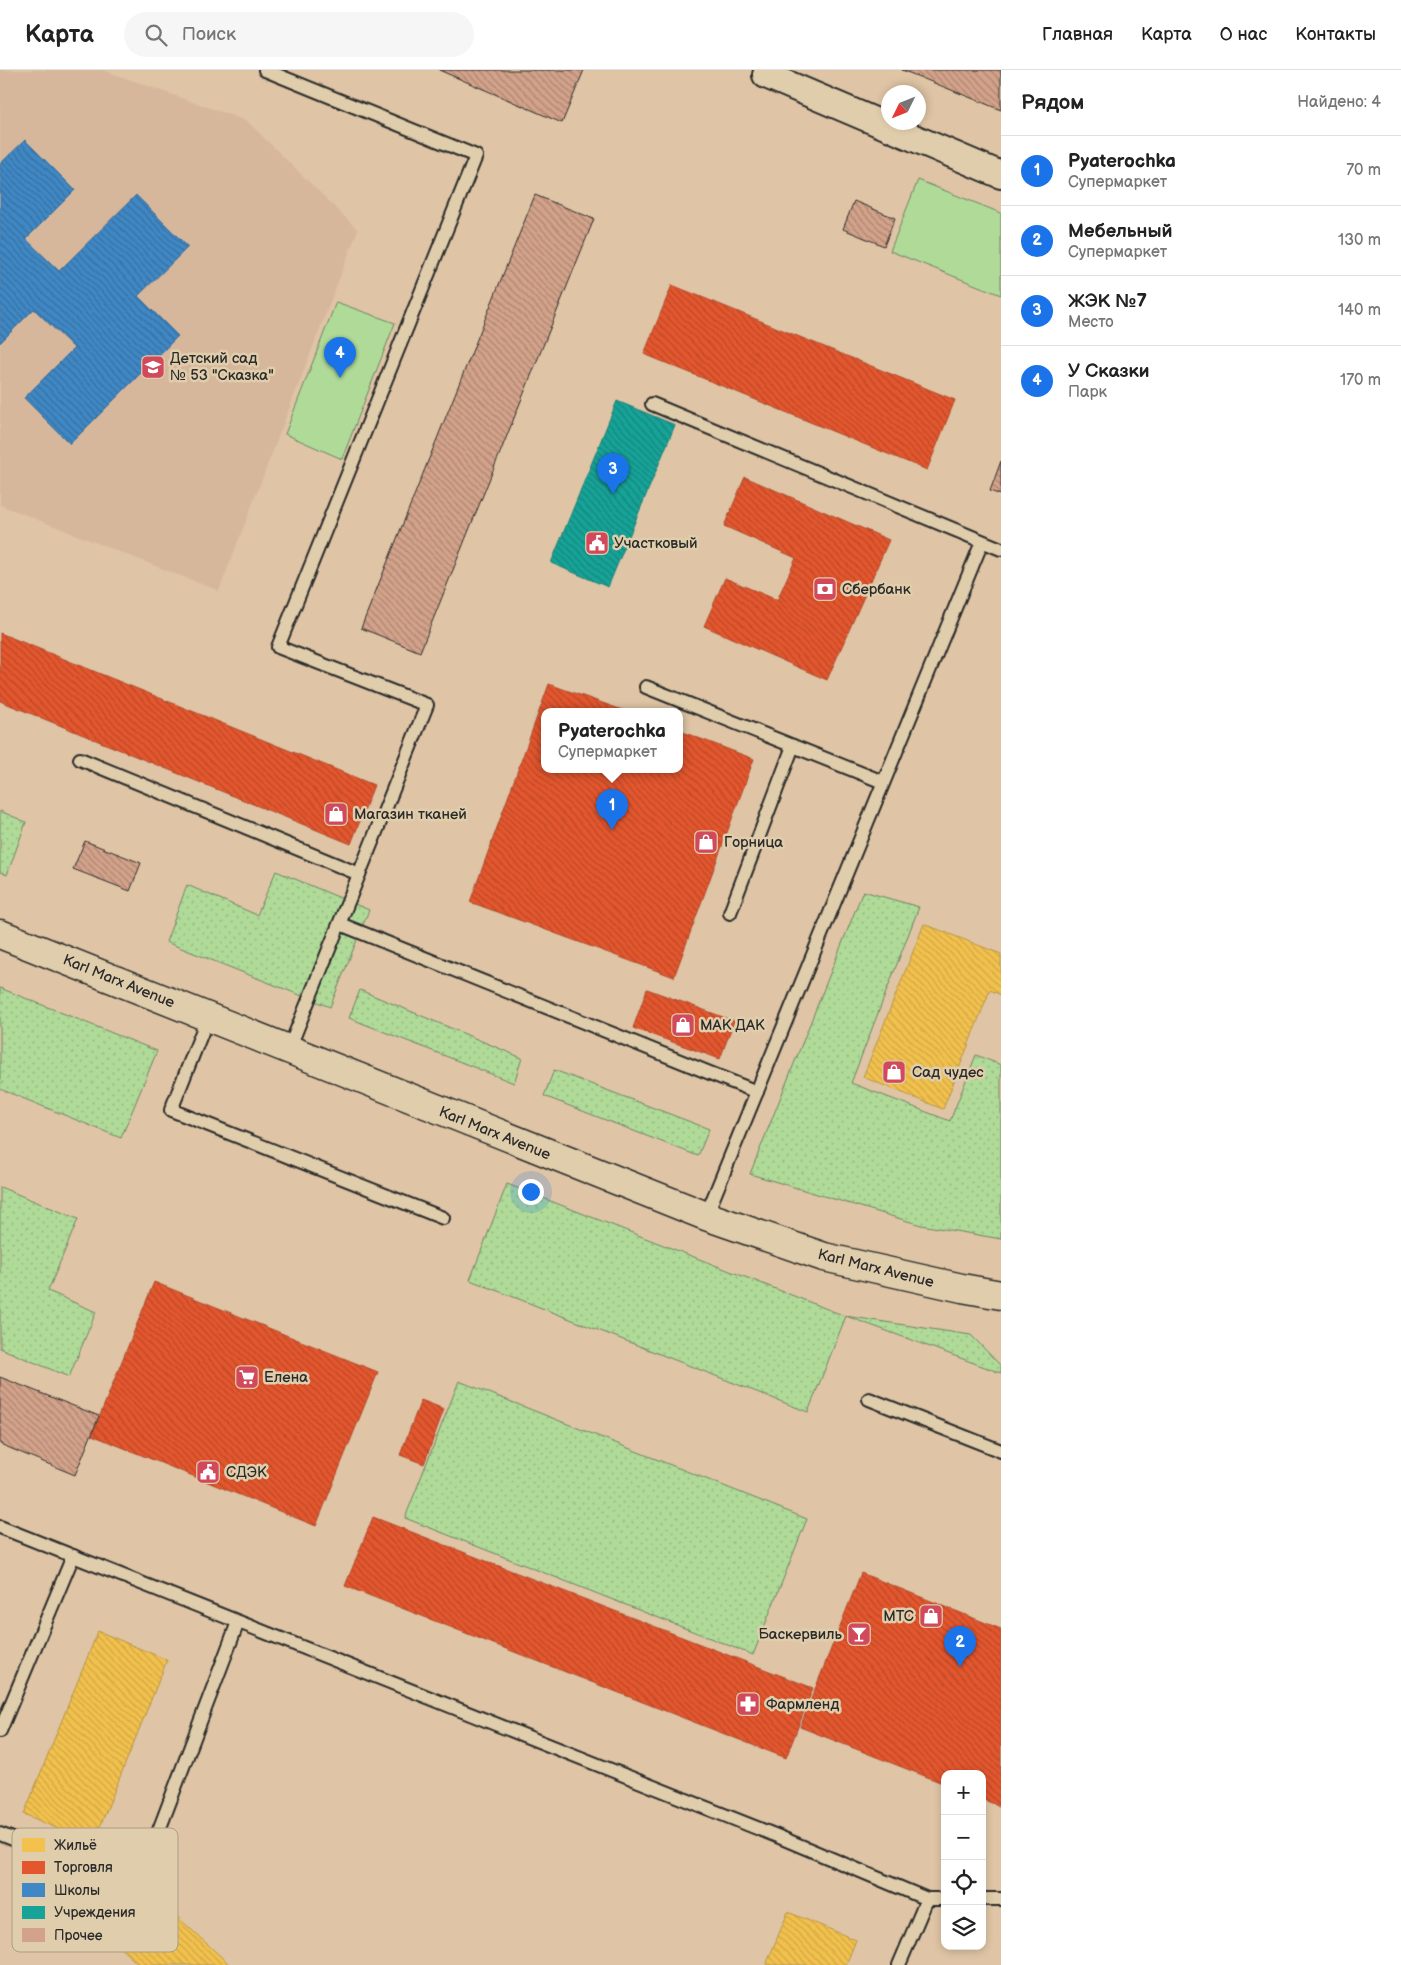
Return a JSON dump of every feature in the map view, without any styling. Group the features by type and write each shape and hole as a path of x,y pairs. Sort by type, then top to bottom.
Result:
{"street":[{"path":"765,72 1001,175"},
{"name":"Karl Marx Avenue","path":"0,934 706,1216 824,1257 1001,1295"}],"lane":[{"path":"265,70 476,156 278,647 428,705 289,1049"},
{"path":"652,404 1001,549"},
{"path":"706,1216 982,542"},
{"path":"646,687 883,782"},
{"path":"730,913 793,746"},
{"path":"80,759 359,874"},
{"path":"340,924 757,1092"},
{"path":"208,1017 172,1110 443,1218"},
{"path":"869,1399 1001,1451"},
{"path":"0,1527 767,1833 927,1899 941,1899"},
{"path":"0,1731 72,1556"},
{"path":"160,1828 238,1622"},
{"path":"0,1834 12,1839"},
{"path":"899,1965 927,1899"},
{"path":"986,1899 1001,1899"}],"shaded area":[{"name":"Детский сад № 53 \"Сказка\"","path":"0,70 103,70 247,121 358,230 219,591 0,505"}],"green space":[{"path":"918,180 1001,213 1001,295 890,251"},
{"path":"336,302 395,323 342,459 285,434"},
{"path":"0,811 26,822 7,875 0,872"},
{"path":"276,871 369,910 330,1007 166,942 187,885 257,915"},
{"path":"863,891 919,907 851,1083 950,1121 976,1055 1001,1065 1001,1239 921,1225 750,1174"},
{"path":"0,988 157,1051 121,1138 0,1089"},
{"path":"360,990 522,1058 514,1083 349,1018"},
{"path":"554,1070 709,1129 698,1156 544,1096"},
{"path":"507,1184 846,1316 808,1412 470,1280"},
{"path":"0,1187 78,1219 48,1291 96,1312 69,1377 0,1348"},
{"path":"847,1316 971,1335 1001,1366 1001,1373"},
{"path":"459,1381 807,1519 753,1655 405,1518"}],"building: Жильё":[{"path":"924,924 1001,954 1001,995 990,990 943,1109 863,1077"},
{"path":"98,1631 167,1660 99,1828 56,1828 24,1814"},
{"path":"788,1912 856,1940 846,1965 766,1965"},
{"path":"178,1917 230,1965 139,1965 125,1952 178,1952"}],"building: Торговля":[{"path":"672,285 955,400 927,470 644,354"},
{"name":"Сбербанк","path":"745,477 889,540 827,680 704,626 725,578 777,600 796,558 724,526"},
{"path":"0,633 374,785 351,844 0,701"},
{"path":"549,684 617,708 541,708 541,773 683,773 683,732 754,759 674,977 470,902"},
{"name":"МАК ДАК","path":"647,989 734,1021 720,1059 633,1028"},
{"path":"154,1282 378,1372 316,1526 92,1435"},
{"path":"421,1400 444,1409 424,1464 400,1455"},
{"path":"373,1517 813,1688 786,1758 345,1586"},
{"path":"861,1573 1001,1629 1001,1807 986,1801 986,1770 941,1770 941,1782 800,1727"}],"building: Школы":[{"path":"25,140 75,190 26,239 59,271 136,195 188,247 138,296 178,336 70,444 24,398 74,348 34,309 0,343 0,164"}],"building: Учреждения":[{"path":"617,401 675,425 608,587 551,563"}],"building: Прочее":[{"path":"439,70 584,70 562,123"},
{"path":"902,70 1001,70 1001,110"},
{"path":"535,195 594,219 420,652 361,628"},
{"path":"854,201 895,218 884,246 843,229"},
{"path":"1001,461 1001,495 990,491"},
{"path":"85,841 141,863 130,891 73,869"},
{"path":"0,1377 99,1416 75,1475 0,1444"}],"place":[{"name":"Детский сад № 53 \"Сказка\"","path":"153,367"},
{"name":"У Сказки","path":"340,378"},
{"name":"ЖЭК №7","path":"613,494"},
{"name":"Участковый","path":"597,543"},
{"name":"Сбербанк","path":"825,589"},
{"name":"Магазин тканей","path":"336,814"},
{"name":"Pyaterochka","path":"612,830"},
{"name":"Горница","path":"706,842"},
{"name":"МАК ДАК","path":"683,1025"},
{"name":"Сад чудес","path":"894,1072"},
{"name":"Елена","path":"247,1377"},
{"name":"СДЭК","path":"208,1472"},
{"name":"МТС","path":"931,1616"},
{"name":"Баскервиль","path":"859,1634"},
{"name":"Мебельный","path":"960,1667"},
{"name":"Фармленд","path":"748,1704"}]}
